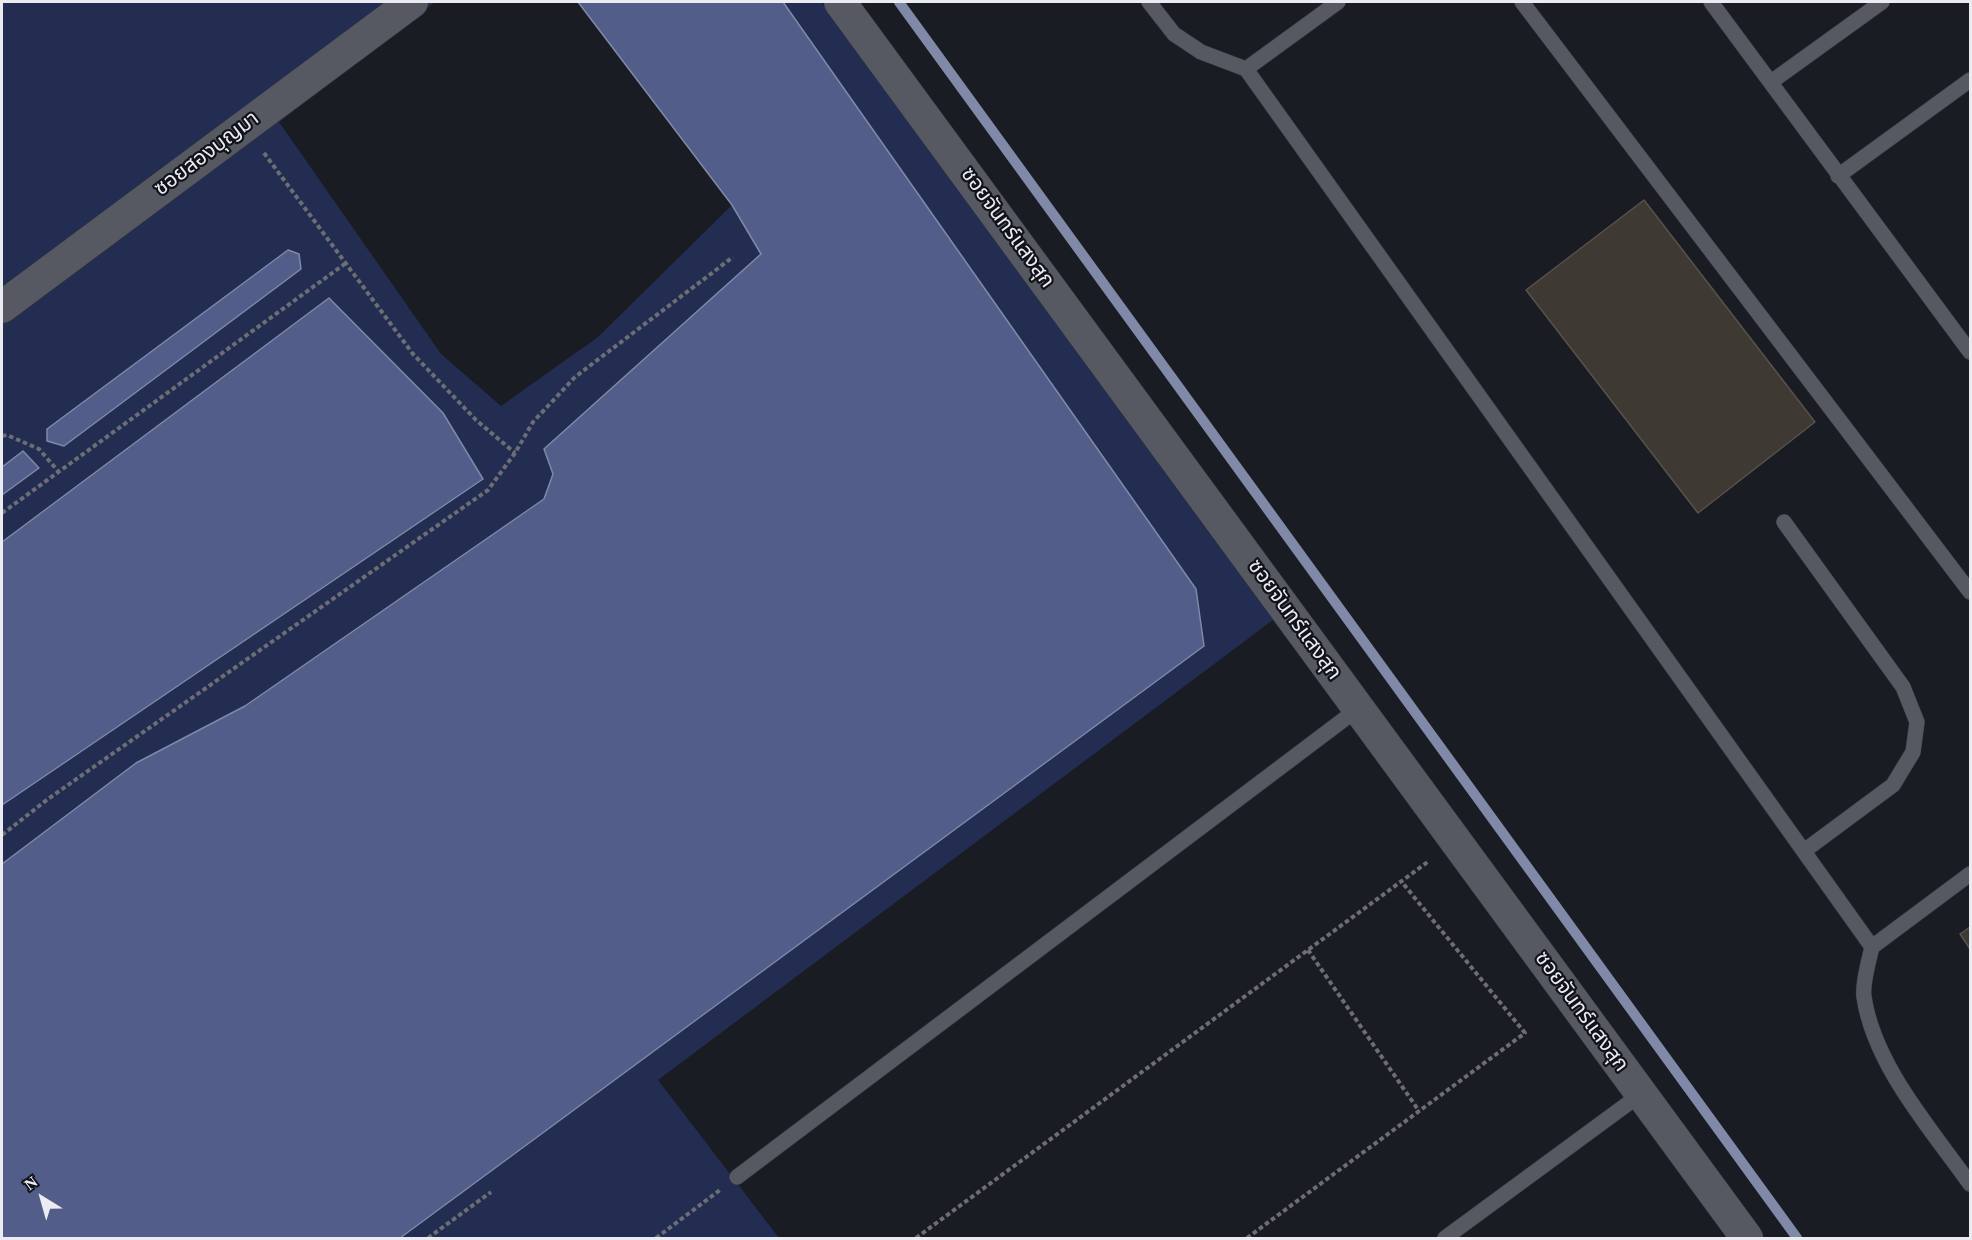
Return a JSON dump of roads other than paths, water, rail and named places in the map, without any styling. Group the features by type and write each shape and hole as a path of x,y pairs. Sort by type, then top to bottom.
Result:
{"street":[{"name":"ซอยสองบุญมา","path":"2,307 412,2"},
{"name":"ซอยจันทร์แสงสุก","path":"840,2 1456,840 1746,1239"}],"lane":[{"path":"1149,2 1174,34 1201,52 1246,69 1872,947"},
{"path":"1246,69 1338,2"},
{"path":"1522,2 1971,592"},
{"path":"1711,2 1838,176 1971,352"},
{"path":"1771,82 1882,2"},
{"path":"1838,176 1971,80"},
{"path":"1784,522 1903,687 1917,722 1913,752 1893,785 1803,851"},
{"path":"737,1177 1359,708"},
{"path":"1971,874 1872,947 1863,994 1873,1035 1888,1068 1971,1184"},
{"path":"1445,1239 1641,1094"}],"waterway":[{"path":"899,2 1797,1238"}]}
